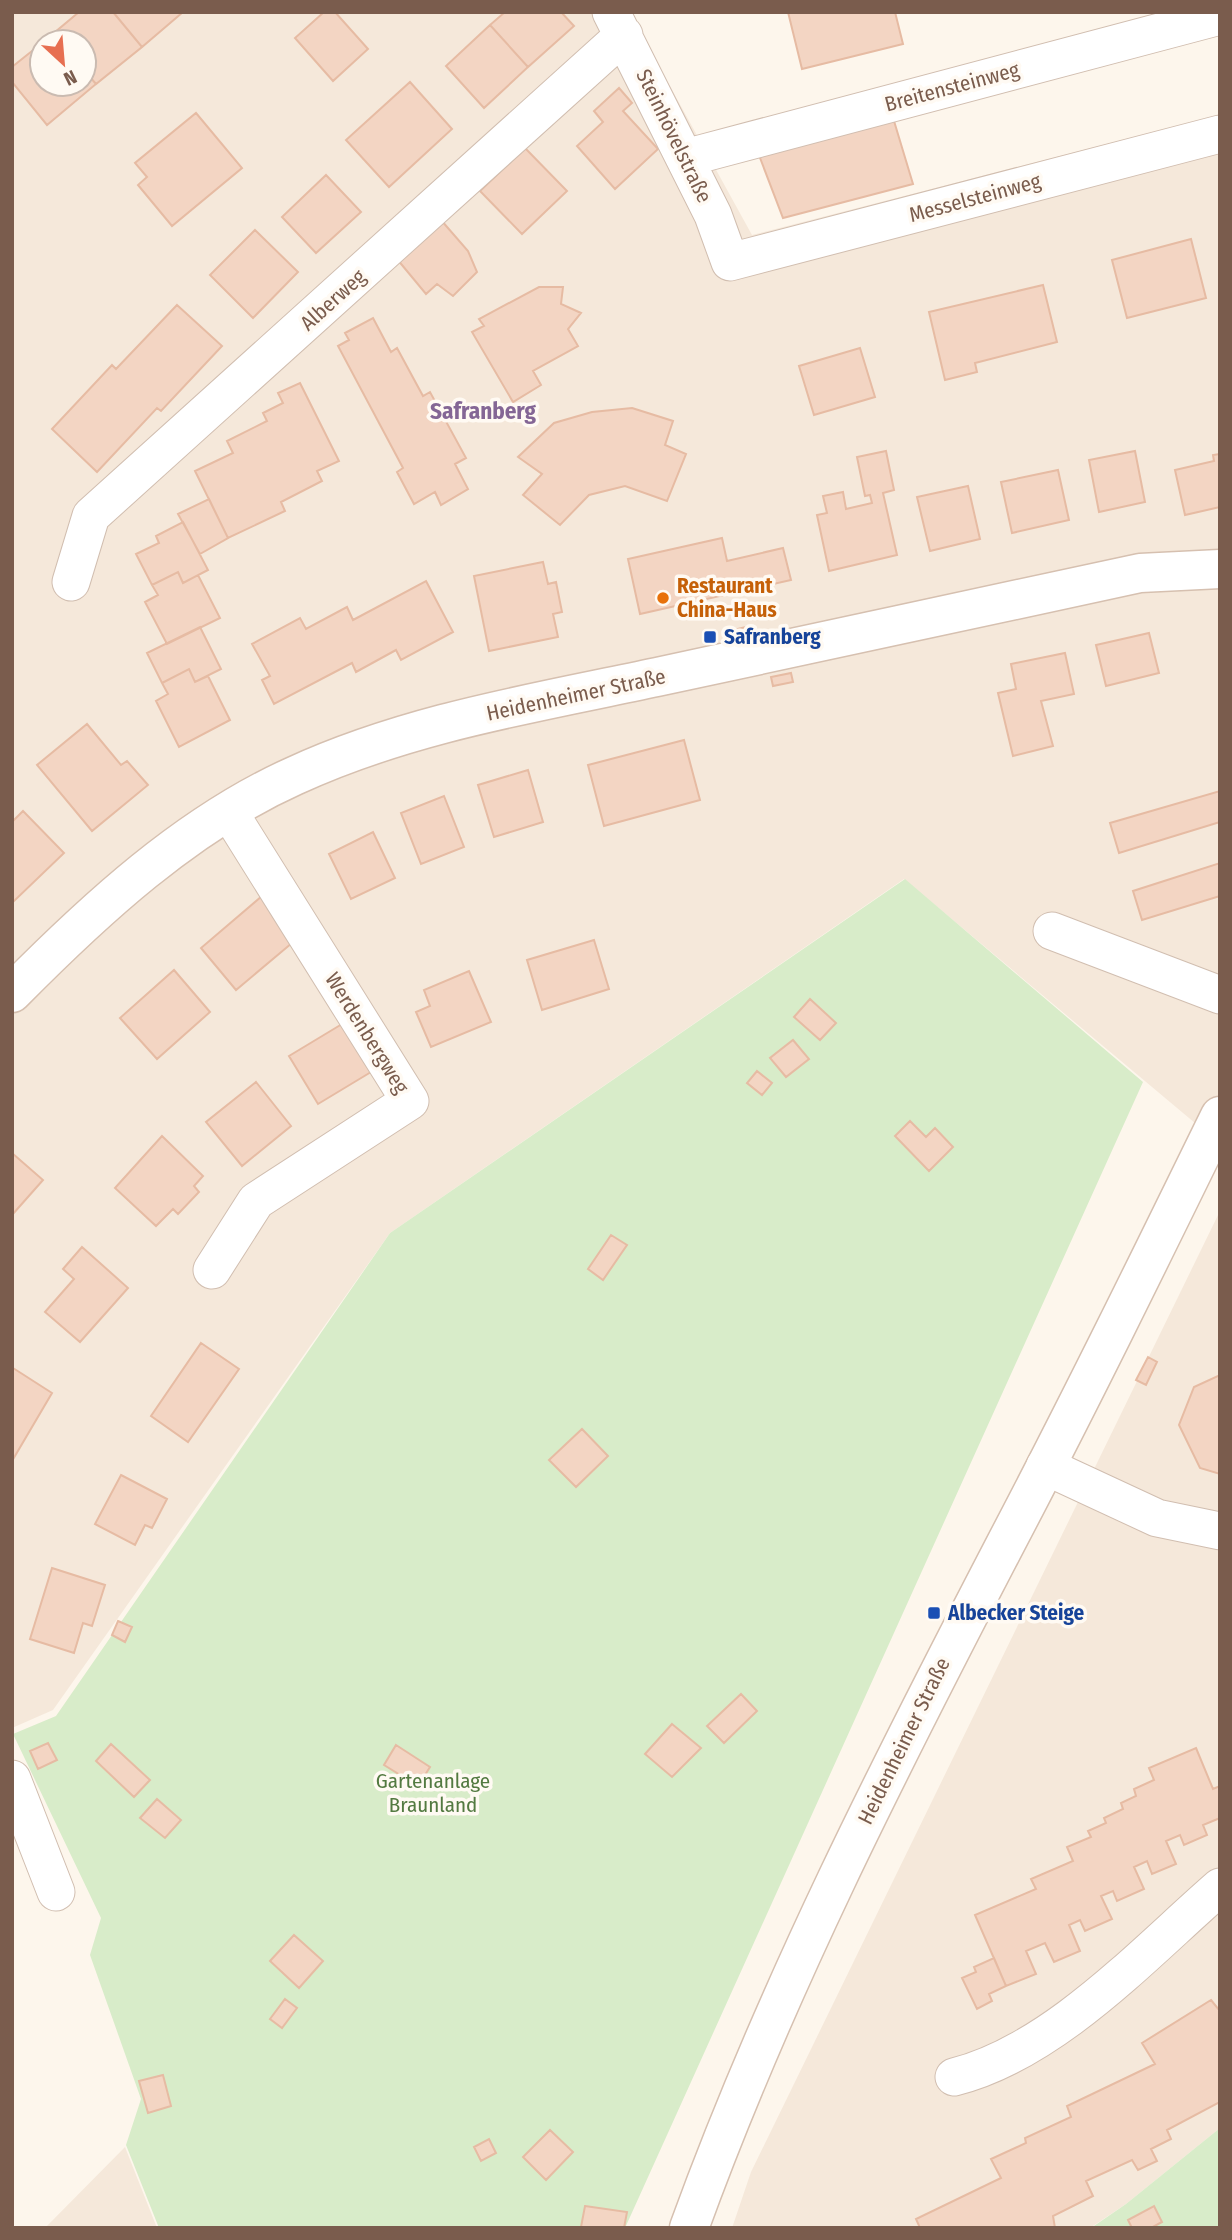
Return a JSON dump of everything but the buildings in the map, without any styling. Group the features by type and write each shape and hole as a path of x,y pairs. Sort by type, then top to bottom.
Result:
{"main road":[{"name":"Heidenheimer Straße","path":"12,993 100,907 149,867 229,812 293,776 358,750 461,720 1140,573 1218,570"},
{"name":"Heidenheimer Straße","path":"689,2228 771,2021 865,1819 1216,1132"}],"street":[{"name":"Breitensteinweg","path":"685,158 1220,16"},
{"name":"Steinhövelstraße","path":"617,24 713,215 730,262"},
{"name":"Alberweg","path":"71,582 91,516 617,24"},
{"name":"Messelsteinweg","path":"730,262 1220,134"},
{"name":"Werdenbergweg","path":"212,1270 256,1201 410,1101 229,812"},
{"path":"1052,931 1220,995"},
{"path":"1045,1466 1157,1518 1220,1531"},
{"path":"12,1779 56,1892"},
{"path":"954,2077 982,2070 1069,2019 1220,1887"}],"shaded area":[{"path":"12,12 629,12 752,235 1220,115 1220,1144 904,879 390,1233 53,1710 12,1728"},
{"path":"1220,1211 1220,2128 1126,2204 1090,2228 732,2228 751,2172"},
{"path":"125,2147 157,2228 45,2228"}],"green space":[{"name":"Gartenanlage Braunland","path":"905,879 1143,1082 625,2228 159,2228 126,2145 141,2099 90,1955 101,1918 13,1734 56,1716 390,1233"},
{"path":"1220,2128 1220,2228 1091,2228 1126,2204"}],"place":[{"name":"Restaurant China-Haus","path":"663,598"},
{"name":"Safranberg","path":"710,637"},
{"name":"Albecker Steige","path":"934,1613"}],"district":[{"name":"Safranberg","path":"483,411"}]}
